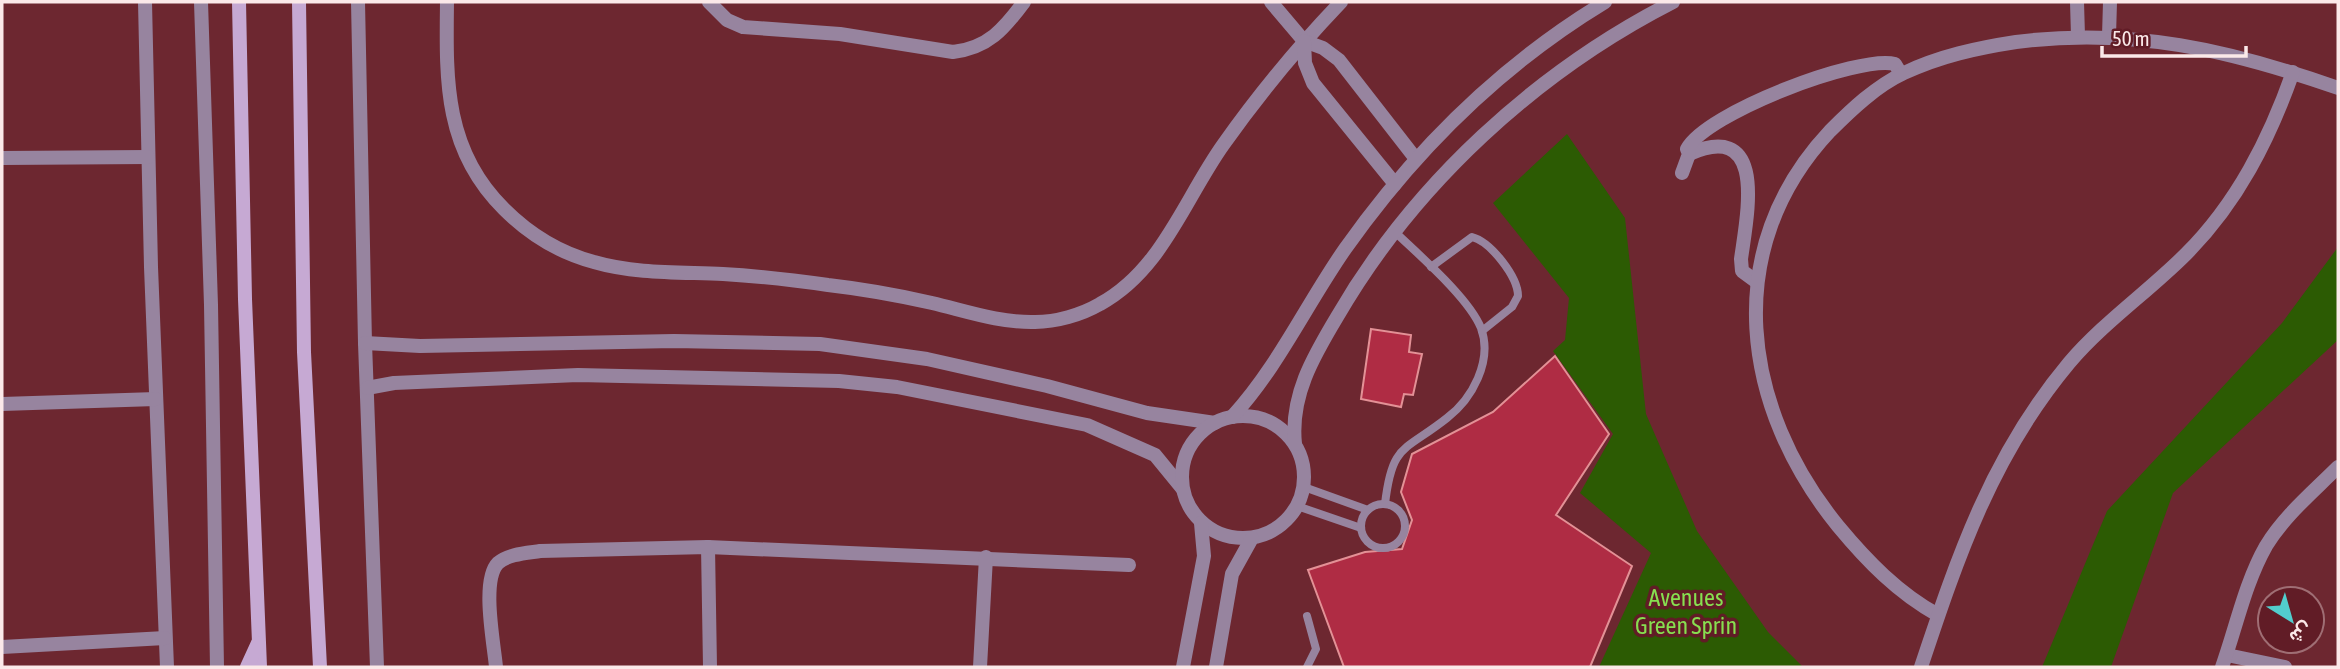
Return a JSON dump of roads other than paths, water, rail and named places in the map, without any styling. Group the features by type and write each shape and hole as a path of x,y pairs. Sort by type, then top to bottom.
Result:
{"main road":[{"path":"239,2 245,299 260,667"},
{"path":"299,2 304,352 320,667"},
{"path":"247,667 259,642"}],"street":[{"path":"145,2 156,399 167,667"},
{"path":"201,2 211,305 217,667"},
{"path":"358,2 365,343 377,667"},
{"path":"447,2 446,82 452,117 464,150 481,181 503,209 530,232 561,250 594,262 629,269 732,275 831,285 1006,321 1037,322 1068,317 1097,306 1124,290 1146,268 1221,148 1304,41 1341,2"},
{"path":"709,2 727,20 743,27 840,34 953,52 969,50 998,34 1024,2"},
{"path":"1270,2 1304,41 1323,48 1339,60 1416,159"},
{"path":"1232,417 1266,376 1327,275 1416,159 1492,83 1539,46 1605,2"},
{"path":"367,388 394,383 578,375 839,381 897,387 1087,425 1155,455 1182,488 1189,507 1201,523 1216,533 1233,538 1252,538 1278,528 1297,506 1304,487 1303,465 1295,444 1294,409 1305,376 1346,301 1395,232 1440,180 1514,109 1606,40 1673,2"},
{"path":"2077,2 2078,36"},
{"path":"2109,36 2110,2"},
{"path":"1938,615 1897,588 1854,545 1817,498 1790,453 1764,387 1754,313 1757,282 1770,229 1807,157 1842,118 1901,74 1948,55 1990,46 2078,36 2109,36 2229,54 2338,88"},
{"path":"1304,41 1305,63 1313,83 1395,184"},
{"path":"1682,173 1689,154 1689,145 1696,138 1758,99 1863,65 1884,61 1895,64 1901,74"},
{"path":"1921,667 1978,509 2013,441 2069,363 2111,320 2186,254 2226,207 2255,162 2292,72"},
{"path":"1689,154 1709,147 1725,146 1737,152 1748,172 1741,259 1742,271 1757,282"},
{"path":"2,158 148,157"},
{"path":"365,343 420,346 674,341 820,344 927,359 1047,386 1147,413 1215,423"},
{"path":"2,404 156,399"},
{"path":"1182,488 1182,468 1188,450 1199,434 1215,423 1232,417 1261,418 1274,424 1295,444"},
{"path":"2284,667 2224,661 2252,576 2267,544 2301,503 2338,467"},
{"path":"1183,667 1204,556 1201,523"},
{"path":"1216,667 1232,575 1252,538"},
{"path":"708,547 710,667"},
{"path":"496,667 488,589 498,563 514,555 540,551 708,547 1129,565"},
{"path":"980,667 986,557"},
{"path":"2,648 165,638"}],"lane":[{"path":"1385,504 1393,461 1400,452 1469,398 1481,369 1482,331 1477,320 1431,267 1395,232"},
{"path":"1431,267 1472,237 1481,239 1514,278 1518,296 1512,307 1482,331"},
{"path":"1297,506 1361,528 1370,544 1378,547 1396,544 1402,537 1404,520 1393,506 1385,504 1368,510 1304,487"},
{"path":"1361,528 1368,510"},
{"path":"1307,616 1316,649 1307,667"}],"park label":[{"name":"Avenues Green Sprin","path":"1686,612"}]}
